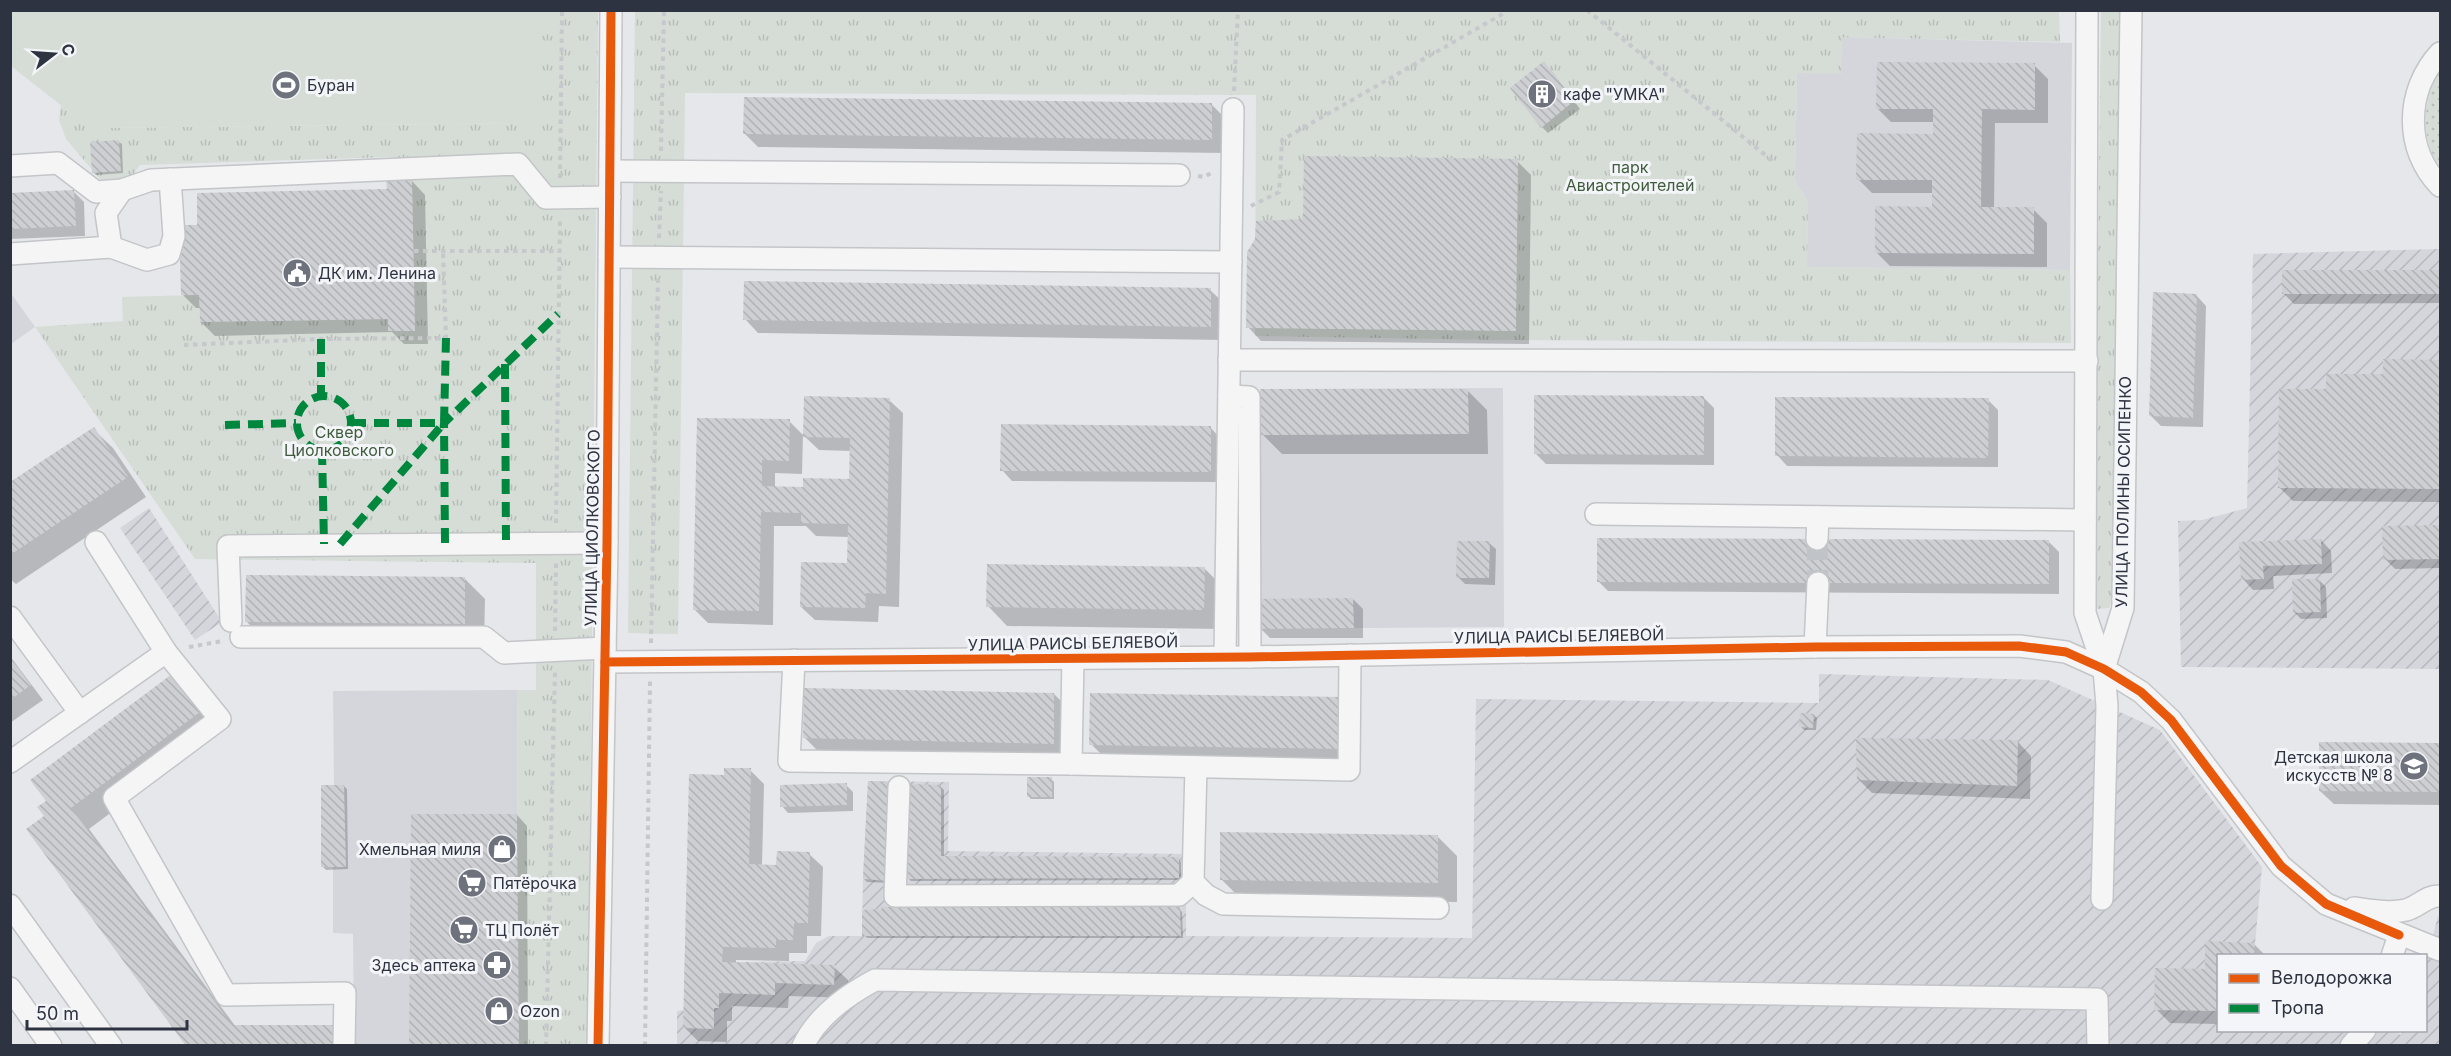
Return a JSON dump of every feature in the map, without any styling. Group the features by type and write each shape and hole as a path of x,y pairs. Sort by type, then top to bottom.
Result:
{"street":[{"name":"УЛИЦА ЦИОЛКОВСКОГО","path":"598,1046 607,543 611,10"},
{"path":"2087,10 2085,613 2104,669 2107,706 2102,899"},
{"name":"УЛИЦА ПОЛИНЫ ОСИПЕНКО","path":"2104,669 2123,608 2131,10"},
{"path":"2440,52 2425,73 2417,91 2413,125 2415,142 2423,161 2432,178 2440,186"},
{"path":"1225,656 1233,109"},
{"path":"10,166 58,163 96,192 122,190 151,180 518,164 546,198 610,197"},
{"path":"610,171 1179,176"},
{"path":"10,254 111,247 147,260 169,254 174,237 170,179"},
{"path":"111,247 106,213 122,190"},
{"path":"609,257 1231,262"},
{"path":"1229,360 2087,361"},
{"path":"1229,396 1249,397 1250,657"},
{"path":"1596,514 2085,520"},
{"path":"1817,539 1818,517"},
{"path":"96,542 166,652 220,719 114,798 226,994 345,993 345,1046"},
{"path":"236,629 228,546 607,543"},
{"path":"1815,647 1818,583"},
{"path":"10,617 80,713"},
{"name":"УЛИЦА РАИСЫ БЕЛЯЕВОЙ","path":"236,629 484,637 504,653 605,655 650,662 1250,657 1815,647 2019,646 2066,652 2104,669 2141,692 2171,720 2281,866 2326,904 2440,950"},
{"path":"10,762 166,652"},
{"path":"794,660 789,761 1349,770 1350,655"},
{"path":"1071,764 1073,658"},
{"path":"899,787 895,896 1179,895 1193,882 1196,767"},
{"path":"1193,882 1206,895 1223,904 1438,908"},
{"path":"2326,904 2384,911 2407,910 2434,895 2440,896"},
{"path":"10,905 111,1046"},
{"path":"2393,954 2399,934"},
{"path":"803,1046 808,1036 837,1004 875,980 2097,999 2098,1046"},
{"path":"10,988 51,1046"},
{"path":"2351,1046 2363,1032"}],"path":[{"path":"645,1046 650,662 664,10"},
{"path":"1587,10 1774,163"},
{"path":"1232,216 1279,192 1282,140 1506,12"},
{"path":"414,251 559,251"},
{"path":"184,345 321,339 446,339 443,251"},
{"path":"166,652 236,629"}],"shaded area":[{"path":"1843,37 2072,43 2070,270 1807,267 1808,202 1795,181 1797,73"},
{"path":"2440,249 2440,669 2181,667 2178,521 2202,520 2247,508 2253,254"},
{"path":"10,292 35,327 11,344 10,344"},
{"path":"1503,388 1504,627 1241,629 1240,435 1260,435 1260,389"},
{"path":"149,508 222,622 195,640 120,528"},
{"path":"1819,674 2048,680 2160,730 2262,867 2254,954 2217,954 2217,1032 2396,1032 2401,1035 2402,1032 2427,1032 2427,958 2438,916 2440,917 2440,1045 677,1046 677,1011 684,1010 685,963 805,961 816,943 829,936 862,936 868,781 949,782 948,851 1186,854 1186,936 1472,938 1476,699 1819,703"},
{"path":"517,690 519,1045 354,1045 353,934 333,933 333,867 321,867 321,785 334,785 333,691"}],"green space":[{"path":"2122,10 2116,592 2109,608 2098,609 2094,604 2101,11"},
{"name":"Буран","path":"10,11 536,11 536,123 90,128 11,66"},
{"name":"Сквер Циолковского","path":"536,11 598,11 588,1045 519,1045 517,690 536,690 536,563 195,559 35,327 123,321 122,297 199,295 200,322 388,319 389,331 415,331 412,180 391,157 140,165 130,179 100,179 66,139 59,120 61,105 90,128 536,123"},
{"name":"парк Авиастроителей","path":"635,11 2059,11 2060,42 1843,37 1841,74 1797,73 1795,181 1808,202 1807,267 2070,270 2071,343 1503,340 1255,336 1256,95 685,93 678,634 628,633"},
{"path":"2440,71 2440,167 2429,144 2426,119 2430,95"}],"building":[{"name":"кафе \"УМКА\"","path":"1544,61 1574,101 1541,128 1510,88"},
{"path":"1877,62 2035,63 2035,110 1982,109 1981,207 2034,207 2034,254 1875,253 1875,206 1932,207 1932,180 1856,180 1857,133 1933,134 1933,109 1876,109"},
{"path":"744,97 1212,103 1212,140 743,134"},
{"path":"119,140 121,171 92,173 90,142"},
{"path":"1304,156 1518,159 1516,331 1246,328 1247,252 1255,239 1256,221 1303,219"},
{"name":"ДК им. Ленина","path":"386,180 412,180 415,331 388,331 388,319 200,322 199,295 181,295 179,225 197,225 197,193 387,189"},
{"path":"74,190 76,226 10,229 10,193"},
{"path":"2282,270 2440,270 2440,294 2282,294"},
{"path":"744,281 1211,288 1211,327 743,320"},
{"path":"2153,292 2197,294 2193,418 2149,416"},
{"path":"2383,359 2440,360 2440,489 2278,488 2279,389 2326,389 2326,374 2383,374"},
{"path":"1260,389 1468,389 1469,434 1260,435"},
{"path":"1534,395 1704,396 1704,455 1534,454"},
{"path":"804,396 890,398 886,594 866,593 865,608 800,607 801,562 847,563 848,524 801,523 801,513 761,512 759,611 693,610 697,418 790,419 789,461 762,460 762,486 803,487 803,478 849,479 850,438 803,437"},
{"path":"1775,397 1989,398 1988,458 1775,456"},
{"path":"1001,424 1211,426 1211,472 1000,471"},
{"path":"94,427 128,477 10,555 10,482"},
{"path":"2440,525 2440,559 2383,560 2382,526"},
{"path":"1597,538 2049,540 2049,584 1597,582"},
{"path":"2321,539 2322,564 2263,566 2264,579 2241,580 2239,542"},
{"path":"1457,541 1490,541 1489,578 1456,578"},
{"path":"987,564 1205,567 1204,610 986,607"},
{"path":"246,575 465,577 465,624 245,622"},
{"path":"2292,579 2320,579 2321,612 2293,613"},
{"path":"1353,598 1354,628 1259,629 1258,599"},
{"path":"10,657 31,685 10,700"},
{"path":"172,674 200,712 71,808 232,1025 341,1025 341,1046 186,1046 26,829 44,816 37,807 46,801 30,780"},
{"path":"804,688 1054,693 1054,744 803,738"},
{"path":"1090,693 1341,697 1341,749 1089,745"},
{"path":"1800,713 1814,714 1813,728 1799,727"},
{"path":"1856,738 2018,740 2017,786 1857,780"},
{"path":"2319,742 2440,743 2440,792 2319,791"},
{"path":"724,768 751,768 749,864 776,865 777,851 810,852 808,923 794,923 793,940 776,940 776,948 723,947 722,962 835,965 834,985 775,983 775,995 719,993 719,1008 714,1008 714,1029 683,1028 689,774 724,775"},
{"path":"1027,777 1052,777 1052,797 1027,797"},
{"path":"868,781 893,782 889,881 863,879"},
{"path":"847,783 847,805 780,807 780,785"},
{"path":"908,784 941,785 941,856 1179,857 1179,878 907,879"},
{"path":"321,785 344,785 346,867 321,867"},
{"name":"ТЦ Полёт","path":"411,814 517,814 519,1046 409,1046"},
{"path":"1220,832 1438,835 1438,883 1220,880"},
{"path":"881,907 1180,907 1181,936 862,936 862,910 882,909"},
{"path":"2205,941 2255,943 2254,954 2217,954 2217,1011 2154,1010 2155,968 2205,969"}],"tunnel":[{"path":"1817,539 1818,583"}],"marked path":[{"path":"445,543 444,423 558,314"},
{"path":"340,544 444,423 446,338"},
{"path":"321,339 321,395"},
{"path":"505,364 506,543"},
{"path":"319,396 329,396 339,400 347,408 351,423 347,438 339,446 329,450 319,450 309,446 301,438 297,428 297,418 301,408 309,400 319,396"},
{"path":"225,425 296,423"},
{"path":"351,423 444,423"},
{"path":"322,450 324,544"}],"cycle path":[{"path":"598,1046 607,543 611,10"},
{"path":"605,662 1250,657 1815,647 2019,646 2066,652 2104,669 2141,692 2171,720 2281,866 2326,904 2399,935"}],"place":[{"name":"Буран","path":"286,85"},
{"name":"кафе \"УМКА\"","path":"1542,94"},
{"name":"ДК им. Ленина","path":"297,273"},
{"name":"Детская школа искусств № 8","path":"2414,766"},
{"name":"Хмельная миля","path":"502,849"},
{"name":"Пятёрочка","path":"472,883"},
{"name":"ТЦ Полёт","path":"464,930"},
{"name":"Здесь аптека","path":"497,965"},
{"name":"Ozon","path":"499,1011"}]}
